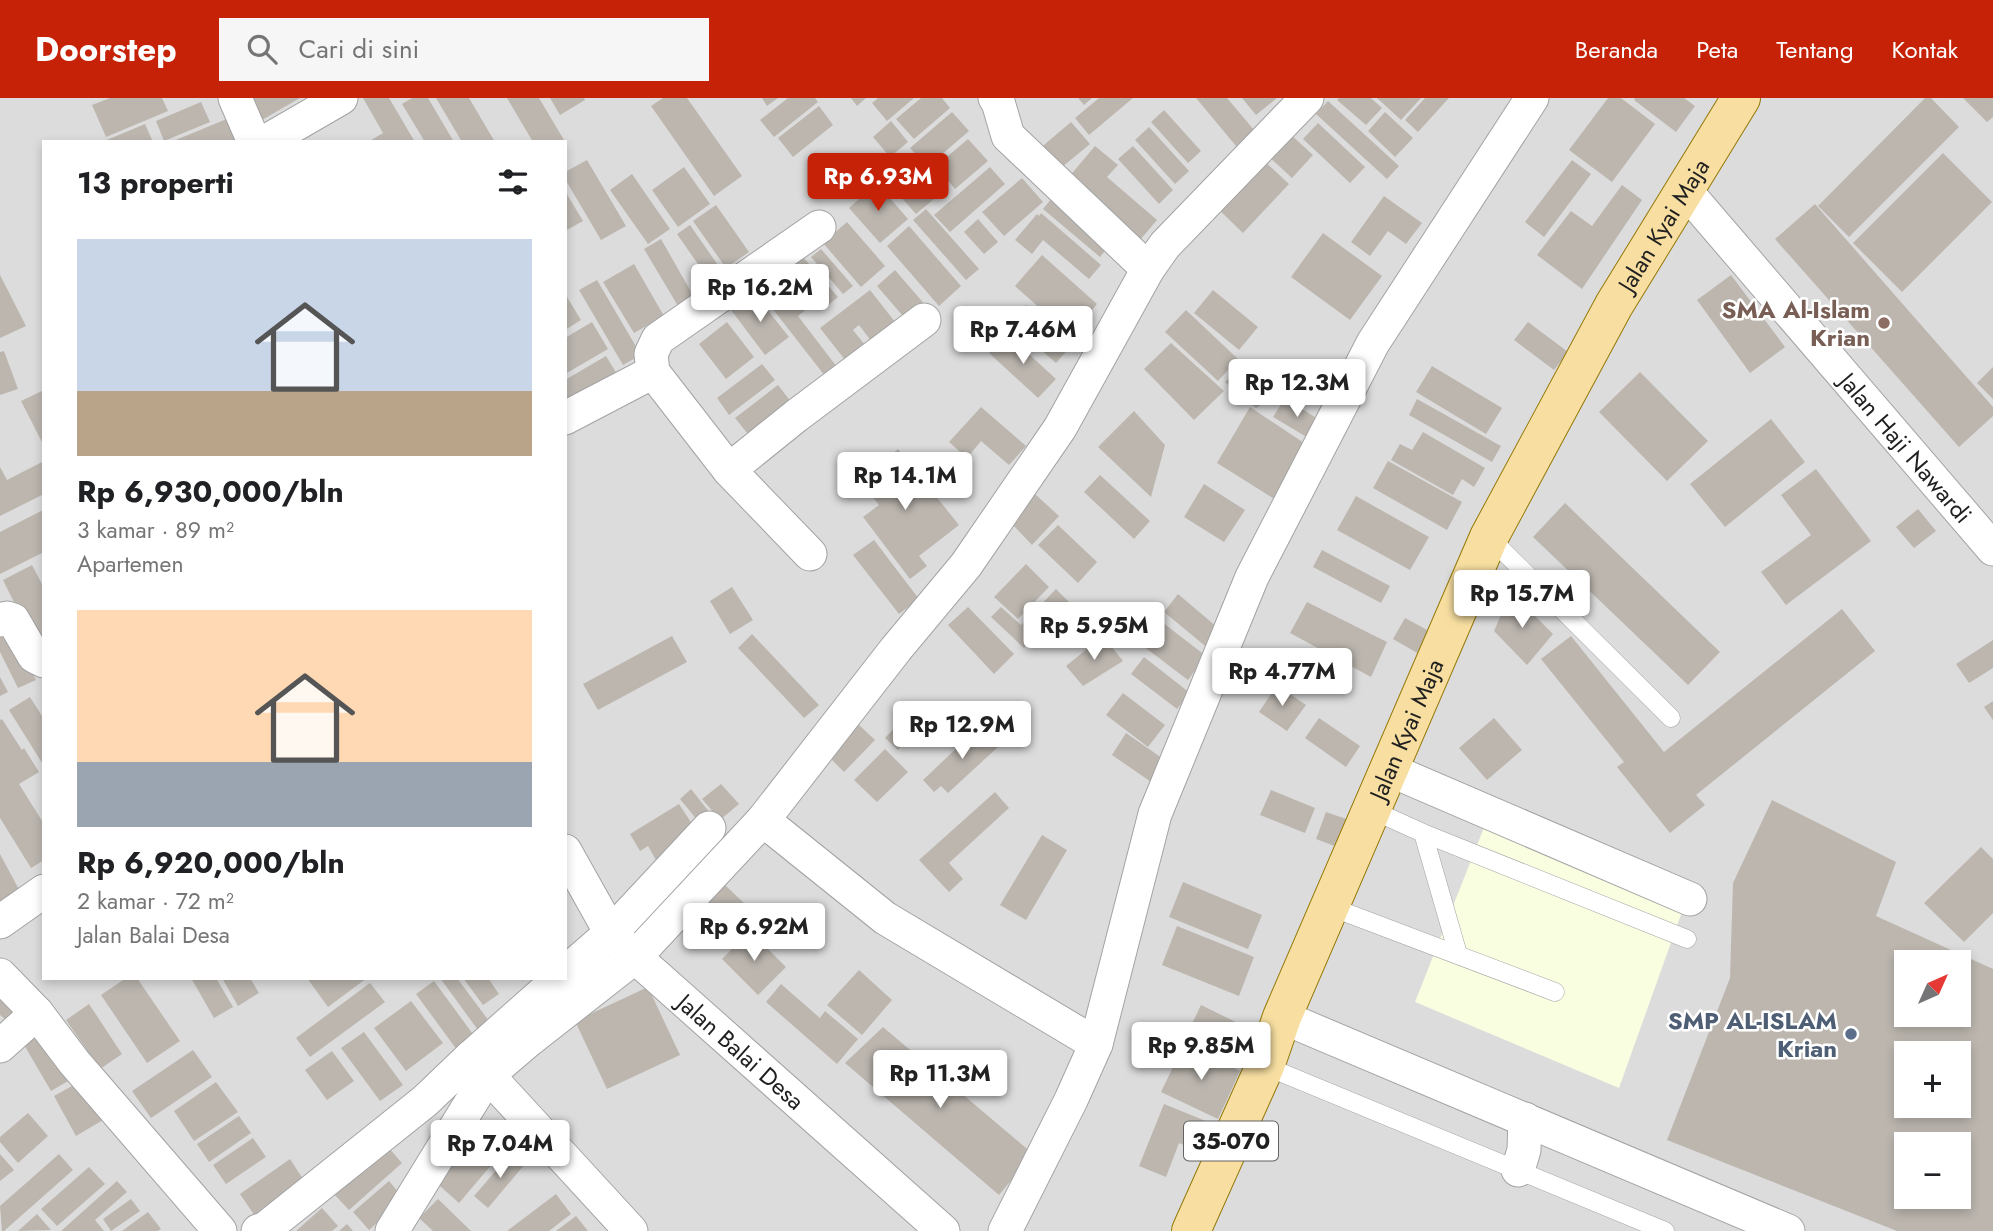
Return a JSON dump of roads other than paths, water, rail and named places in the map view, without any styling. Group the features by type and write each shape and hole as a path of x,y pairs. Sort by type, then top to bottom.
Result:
{"main road":[{"name":"Jalan Kyai Maja","path":"1191,1231 1489,537 1614,305 1741,98"}],"street":[{"path":"235,98 253,140"},
{"path":"268,140 341,98"},
{"path":"995,98 1008,136 1148,269"},
{"path":"258,1231 266,1228 425,1101 480,1066 529,1040 635,957 763,820 966,565 1060,428 1148,269 1165,245 1307,98"},
{"path":"1005,1231 1096,1045 1155,814 1252,577 1373,344 1519,103"},
{"name":"Jalan Haji Nawardi","path":"1684,189 1993,549"},
{"path":"810,554 729,470 653,372 651,354 658,339 819,227"},
{"path":"729,470 924,320"},
{"path":"567,417 653,372"},
{"path":"0,620 13,620 34,656 42,660"},
{"path":"1390,770 1690,899"},
{"path":"763,820 885,918 1096,1045"},
{"path":"567,971 611,933 709,828"},
{"name":"Jalan Balai Desa","path":"567,855 611,933 943,1231"},
{"path":"0,922 42,892"},
{"path":"0,975 37,1013 74,1062 220,1231"},
{"path":"392,1231 480,1066 558,980"},
{"path":"0,1046 37,1013"},
{"path":"1274,1040 1523,1142 1788,1231"},
{"path":"480,1066 631,1231"}],"lane":[{"path":"1489,537 1671,718"},
{"path":"1372,810 1687,939"},
{"path":"1423,833 1458,954"},
{"path":"1331,907 1555,992"},
{"path":"1274,1040 1523,1142 1665,1231"}],"place":[{"name":"SMA Al-Islam Krian","path":"1884,323"},
{"name":"SMP AL-ISLAM Krian","path":"1851,1034"}]}
